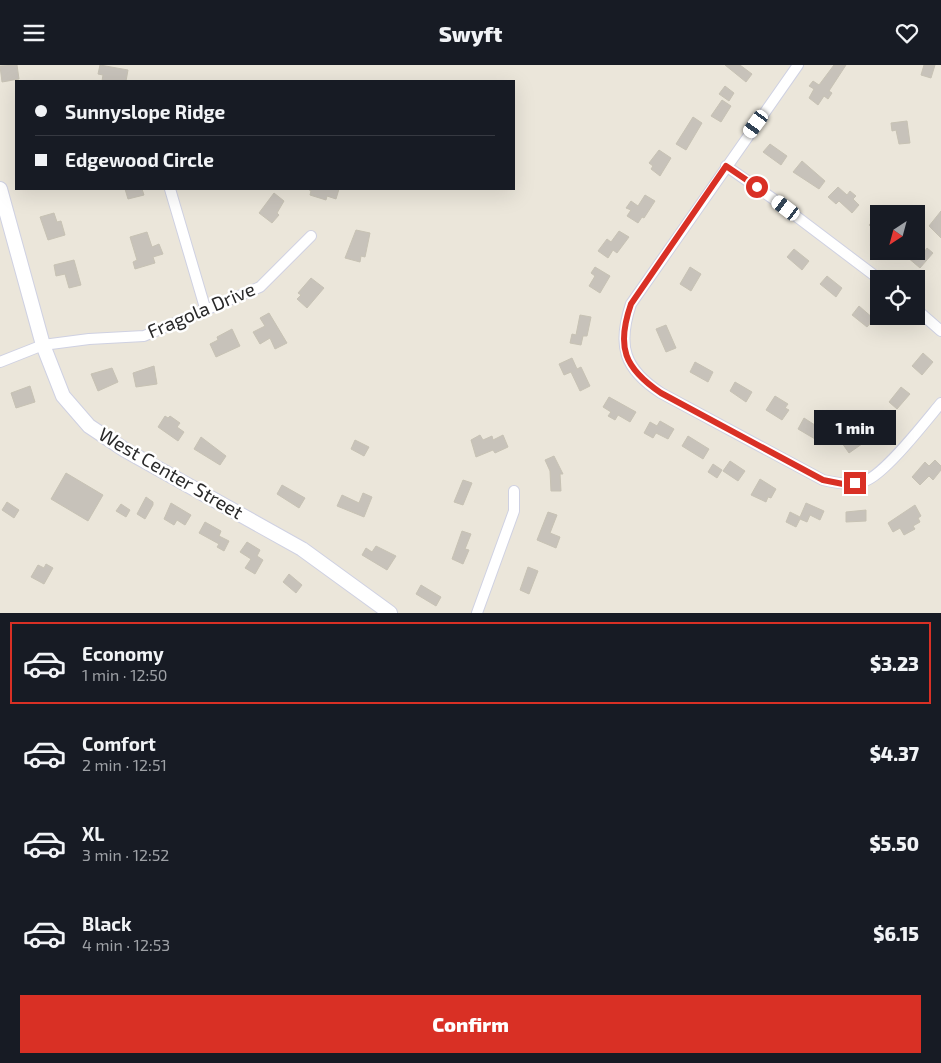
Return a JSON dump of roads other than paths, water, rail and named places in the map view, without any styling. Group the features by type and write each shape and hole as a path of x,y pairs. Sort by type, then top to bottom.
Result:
{"street":[{"path":"795,66 631,304 624,323 624,345 629,364 642,381 661,393 823,480 843,484 866,481 879,471 901,451 941,403"},
{"path":"726,166 810,226 870,272"},
{"name":"West Center Street","path":"0,189 43,345 63,396 89,426 125,450 302,549 390,613"},
{"path":"170,190 206,311"},
{"name":"Fragola Drive","path":"0,362 43,345 89,339 144,336 206,311 260,287 311,236"},
{"path":"925,317 941,331"},
{"path":"477,613 511,519 514,491"}]}
